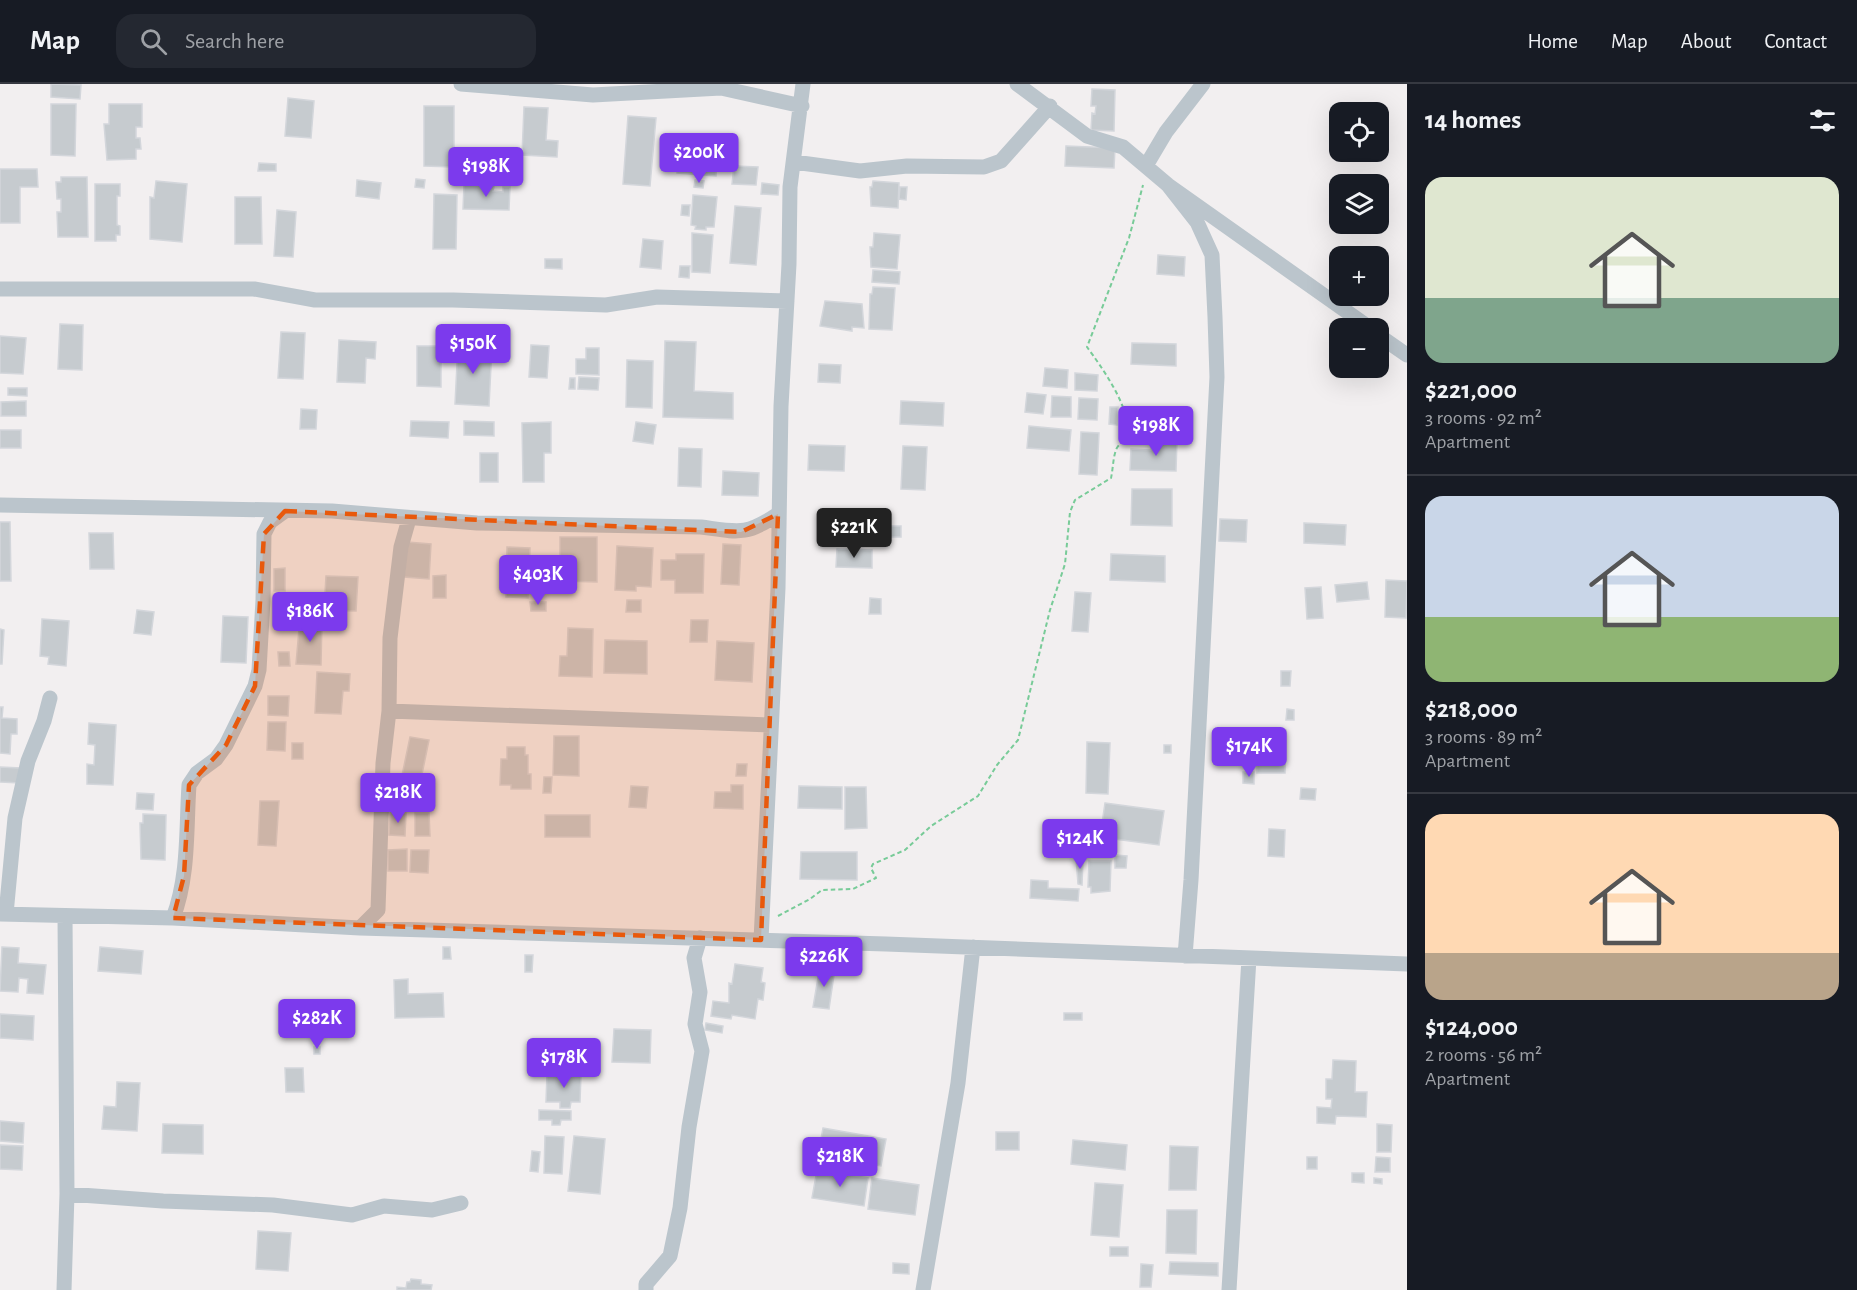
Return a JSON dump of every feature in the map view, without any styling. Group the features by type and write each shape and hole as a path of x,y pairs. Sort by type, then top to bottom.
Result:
{"street":[{"path":"461,84 593,95 721,88 802,106"},
{"path":"760,940 778,588 778,514 790,187 803,84"},
{"path":"1017,84 1050,106 1087,136 1124,147 1147,164 1168,185 1197,222 1212,255 1216,377 1191,880 1185,956"},
{"path":"1147,164 1166,132 1203,84"},
{"path":"794,162 860,171 906,166 984,167 1001,161 1050,106"},
{"path":"1168,185 1356,318"},
{"path":"0,289 254,289 315,300 453,300 606,305 657,297 787,301"},
{"path":"1389,343 1407,355"},
{"path":"0,505 332,512 409,519 690,527 741,532 753,530 778,514"},
{"path":"173,918 182,895 189,785 197,773 216,759 226,745 255,686 259,670 263,609 264,534 270,522 285,511"},
{"path":"360,928 378,910 384,763 389,711 390,638 401,547 409,519"},
{"path":"50,698 28,761 15,818 3,914 173,918 360,928 972,947 1407,964"},
{"path":"389,711 770,725"},
{"path":"64,1290 67,1194 65,916"},
{"path":"646,1290 646,1284 670,1256 680,1208 689,1127 702,1051 695,1024 700,992 694,958 700,938"},
{"path":"923,1290 955,1102 972,947"},
{"path":"1229,1290 1249,958"},
{"path":"67,1194 163,1201 273,1205 352,1215 384,1206 432,1210 460,1203"}],"path":[{"path":"762,924 810,899 822,890 853,889 876,878 871,868 873,864 904,850 932,826 978,796 997,765 1018,740 1050,610 1065,564 1070,512 1075,500 1111,478 1116,448 1126,437 1128,425 1120,402 1104,370 1087,347 1128,238 1142,195 1147,164"}],"highlighted area":[{"path":"285,511 741,532 778,514 761,940 173,918 184,876 189,785 226,745 255,686 264,534"}],"building":[{"path":"51,84 81,85 80,99 51,97"},
{"path":"1092,89 1115,90 1114,131 1091,130 1092,113 1095,114 1096,106 1091,106"},
{"path":"288,98 314,101 311,138 285,136"},
{"path":"51,104 76,104 75,156 51,155"},
{"path":"109,104 142,104 142,127 136,127 136,138 140,138 141,149 136,149 136,159 107,160 104,124 109,124"},
{"path":"424,106 454,106 454,167 424,166"},
{"path":"524,107 548,108 546,140 558,141 557,157 522,155"},
{"path":"628,116 656,118 650,186 623,184"},
{"path":"679,142 718,145 716,176 677,173"},
{"path":"1066,146 1115,148 1114,168 1065,166"},
{"path":"259,163 276,164 276,171 258,171"},
{"path":"734,166 758,167 756,185 732,184"},
{"path":"0,169 37,169 38,187 20,187 20,223 0,223"},
{"path":"61,177 87,177 88,237 58,237 57,212 61,212 61,199 57,199 56,182 61,182"},
{"path":"416,179 425,180 424,188 415,187"},
{"path":"357,180 381,183 379,199 356,196"},
{"path":"695,180 704,181 703,188 694,187"},
{"path":"156,181 187,184 182,242 150,239 150,197 154,198"},
{"path":"873,181 899,183 898,208 871,206 870,187"},
{"path":"762,183 779,185 778,195 761,194"},
{"path":"95,184 120,184 120,196 117,196 117,225 120,226 120,235 116,235 116,241 95,241"},
{"path":"464,185 494,186 493,191 503,192 503,187 510,187 509,210 463,209"},
{"path":"900,187 907,187 906,200 899,199"},
{"path":"434,194 457,195 456,249 433,249"},
{"path":"693,195 717,197 714,227 706,227 706,230 695,229 696,226 691,225"},
{"path":"235,197 261,197 262,244 235,244"},
{"path":"682,205 690,205 689,216 681,215"},
{"path":"735,206 761,208 756,265 730,263"},
{"path":"277,210 296,212 293,257 274,256"},
{"path":"692,233 713,235 710,273 692,272"},
{"path":"874,233 900,235 897,269 871,267 870,247 873,247"},
{"path":"643,239 663,241 661,269 640,267"},
{"path":"1158,255 1185,257 1184,276 1157,274"},
{"path":"545,259 562,259 562,269 545,268"},
{"path":"680,266 690,266 689,278 679,277"},
{"path":"873,270 900,272 899,284 872,282"},
{"path":"873,287 895,288 892,330 869,329 870,294 872,294"},
{"path":"825,301 862,304 864,328 852,327 852,331 820,326"},
{"path":"60,324 83,325 82,370 58,369"},
{"path":"281,332 305,333 303,379 278,378"},
{"path":"0,336 26,338 23,374 0,373"},
{"path":"339,340 376,342 375,359 366,358 365,383 337,382"},
{"path":"665,341 696,342 694,391 733,393 733,419 663,417"},
{"path":"1132,343 1176,344 1176,366 1131,364"},
{"path":"458,344 492,346 489,406 455,404"},
{"path":"531,345 549,346 547,378 529,377"},
{"path":"417,346 441,346 441,387 417,386"},
{"path":"586,348 599,348 599,375 576,374 576,359 586,359"},
{"path":"627,360 653,361 652,408 626,407"},
{"path":"819,364 841,365 840,383 818,382"},
{"path":"1045,368 1068,370 1067,388 1043,386"},
{"path":"1075,373 1098,375 1097,391 1075,390"},
{"path":"579,377 599,378 598,390 578,389"},
{"path":"570,378 575,378 575,389 569,389"},
{"path":"8,388 27,388 27,396 8,395"},
{"path":"1027,393 1046,395 1043,414 1025,412"},
{"path":"1052,396 1071,397 1071,417 1051,417"},
{"path":"1079,398 1098,399 1097,420 1078,419"},
{"path":"26,401 26,416 1,416 1,402"},
{"path":"901,401 944,403 943,426 900,424"},
{"path":"1110,407 1118,407 1117,425 1109,424"},
{"path":"301,409 317,410 316,429 300,429"},
{"path":"411,421 449,422 448,438 410,436"},
{"path":"464,421 494,422 494,436 464,435"},
{"path":"551,422 551,453 544,453 544,482 523,482 522,423"},
{"path":"636,422 656,425 653,444 633,441"},
{"path":"1029,426 1071,430 1069,451 1027,448"},
{"path":"0,430 21,430 21,448 0,448"},
{"path":"1081,432 1099,433 1097,475 1079,474"},
{"path":"1152,439 1177,440 1176,471 1130,470 1131,449 1151,450"},
{"path":"809,445 845,446 844,471 808,470"},
{"path":"903,446 927,447 925,490 901,489"},
{"path":"679,448 702,449 701,487 678,486"},
{"path":"480,453 498,453 498,482 480,482"},
{"path":"723,471 759,473 758,496 722,495"},
{"path":"1132,489 1172,489 1172,526 1131,525"},
{"path":"1220,519 1247,520 1246,542 1219,541"},
{"path":"0,522 10,522 11,581 0,581"},
{"path":"1304,523 1346,525 1345,545 1304,543"},
{"path":"890,526 901,526 901,537 890,537"},
{"path":"89,533 113,533 114,569 90,569"},
{"path":"560,537 597,537 597,582 560,581"},
{"path":"407,542 431,544 429,579 404,577"},
{"path":"723,544 741,545 739,585 721,584"},
{"path":"617,546 653,548 651,587 636,586 636,591 615,590"},
{"path":"507,547 530,548 528,598 506,597"},
{"path":"837,549 872,550 872,568 836,567"},
{"path":"676,554 704,554 703,593 675,593 675,580 661,580 661,560 676,560"},
{"path":"1111,554 1165,556 1165,582 1110,580"},
{"path":"285,568 285,591 274,591 274,569"},
{"path":"446,575 446,598 433,598 433,576"},
{"path":"326,576 358,577 356,611 324,610"},
{"path":"1386,580 1407,581 1406,618 1385,617"},
{"path":"1367,582 1369,599 1337,602 1335,585"},
{"path":"1321,587 1323,618 1307,619 1305,588"},
{"path":"1075,592 1091,593 1088,632 1072,631"},
{"path":"870,598 881,599 881,614 869,614"},
{"path":"627,600 641,600 641,612 626,612"},
{"path":"530,602 546,602 546,611 531,611"},
{"path":"137,610 154,612 151,635 134,633"},
{"path":"223,616 248,617 246,663 221,662"},
{"path":"42,619 69,621 66,666 48,664 49,657 40,656"},
{"path":"297,620 322,621 321,665 296,664 299,629"},
{"path":"691,620 708,620 707,642 690,642"},
{"path":"568,628 593,629 592,677 559,676 560,656 567,656"},
{"path":"0,629 4,630 2,664 0,664"},
{"path":"605,640 647,641 647,674 604,673"},
{"path":"717,641 754,643 752,682 715,680"},
{"path":"278,652 289,652 290,666 279,666"},
{"path":"1281,671 1291,671 1290,686 1281,686"},
{"path":"317,672 350,674 349,691 343,691 341,714 315,713"},
{"path":"268,696 289,696 288,716 268,715"},
{"path":"0,707 3,707 2,718 17,719 17,734 11,734 10,754 0,753"},
{"path":"1287,709 1294,710 1294,720 1286,720"},
{"path":"268,722 286,722 285,751 267,750"},
{"path":"89,723 116,725 113,785 87,784 87,764 94,765 95,745 88,744"},
{"path":"1252,729 1286,730 1285,773 1257,773 1257,743 1251,743"},
{"path":"554,736 579,736 579,776 553,775"},
{"path":"410,737 429,740 419,789 400,785"},
{"path":"1087,742 1110,743 1108,794 1086,793"},
{"path":"292,743 303,743 303,759 292,759"},
{"path":"1164,745 1171,745 1171,753 1164,753"},
{"path":"507,747 525,747 525,755 528,755 528,774 531,774 531,789 511,789 511,785 500,785 501,759 507,759"},
{"path":"737,764 747,764 746,776 736,776"},
{"path":"0,767 21,768 20,783 0,782"},
{"path":"1243,772 1254,772 1254,784 1243,783"},
{"path":"544,777 552,777 551,793 543,793"},
{"path":"731,785 743,785 743,809 714,808 715,792 731,792"},
{"path":"631,786 648,787 646,808 629,807"},
{"path":"799,786 842,787 842,809 798,808"},
{"path":"845,787 866,787 867,828 845,829"},
{"path":"1301,788 1316,789 1315,800 1300,799"},
{"path":"137,793 154,794 153,810 136,809"},
{"path":"260,801 279,801 276,846 258,845"},
{"path":"1105,803 1164,811 1159,845 1100,837"},
{"path":"390,813 406,813 405,836 389,835"},
{"path":"415,813 429,813 430,836 415,836"},
{"path":"143,814 166,815 165,860 141,859 140,823 143,823"},
{"path":"545,815 590,815 590,837 545,837"},
{"path":"1269,829 1285,830 1284,857 1268,856"},
{"path":"407,849 407,871 388,871 388,850"},
{"path":"411,850 429,850 428,873 410,872"},
{"path":"801,852 857,852 857,880 800,879"},
{"path":"1115,855 1127,856 1126,868 1115,868"},
{"path":"1076,858 1083,859 1082,885 1078,884"},
{"path":"1089,861 1111,861 1110,891 1091,893 1091,887 1088,887"},
{"path":"1031,880 1048,881 1048,888 1079,889 1078,901 1030,898"},
{"path":"2,947 19,948 18,963 46,965 43,994 27,993 28,979 19,978 18,992 0,991"},
{"path":"100,947 143,951 141,974 98,971"},
{"path":"443,947 450,947 451,959 443,959"},
{"path":"525,955 533,955 532,972 525,972"},
{"path":"735,964 763,968 761,982 765,983 763,1000 758,999 755,1019 732,1015 731,1019 711,1016 713,1001 729,1003 729,983 732,984"},
{"path":"820,966 835,968 829,1009 813,1007"},
{"path":"408,979 408,994 443,993 444,1017 395,1018 394,980"},
{"path":"1064,1013 1082,1013 1082,1020 1064,1020"},
{"path":"0,1014 34,1016 33,1040 0,1038"},
{"path":"706,1023 723,1026 722,1033 705,1030"},
{"path":"614,1029 651,1030 650,1063 612,1062"},
{"path":"314,1047 320,1047 320,1054 314,1054"},
{"path":"1333,1060 1356,1061 1355,1092 1367,1092 1366,1117 1336,1116 1335,1124 1317,1123 1317,1107 1331,1108 1332,1099 1326,1099 1326,1079 1332,1079"},
{"path":"285,1068 303,1068 304,1092 286,1092"},
{"path":"547,1074 581,1074 580,1102 571,1102 570,1108 560,1108 560,1102 546,1102"},
{"path":"117,1082 140,1083 137,1131 102,1129 104,1106 116,1107"},
{"path":"539,1110 571,1111 571,1120 561,1120 560,1125 552,1125 552,1120 539,1120"},
{"path":"0,1121 24,1123 23,1143 0,1141"},
{"path":"163,1124 203,1125 203,1154 162,1153"},
{"path":"1377,1124 1392,1125 1391,1152 1377,1152"},
{"path":"823,1128 886,1139 881,1166 818,1155"},
{"path":"996,1132 1019,1132 1019,1150 996,1150"},
{"path":"545,1136 564,1137 562,1174 544,1173"},
{"path":"574,1136 605,1139 600,1194 568,1191"},
{"path":"1073,1140 1127,1145 1125,1170 1071,1164"},
{"path":"0,1145 23,1146 22,1170 0,1169"},
{"path":"1170,1146 1198,1147 1196,1190 1169,1190"},
{"path":"532,1151 540,1152 538,1172 530,1171"},
{"path":"1307,1157 1317,1157 1317,1169 1307,1169"},
{"path":"1376,1157 1390,1158 1390,1172 1375,1172"},
{"path":"817,1170 868,1178 864,1206 812,1198"},
{"path":"1352,1173 1364,1173 1364,1183 1352,1182"},
{"path":"872,1178 919,1185 915,1215 868,1209"},
{"path":"1374,1178 1382,1179 1382,1184 1374,1183"},
{"path":"1095,1183 1123,1185 1119,1237 1091,1235"},
{"path":"1167,1210 1197,1210 1196,1254 1166,1253"},
{"path":"258,1231 291,1233 288,1271 256,1269"},
{"path":"1110,1247 1128,1247 1128,1256 1110,1256"},
{"path":"1170,1262 1218,1263 1218,1276 1169,1274"},
{"path":"893,1263 909,1264 909,1274 893,1273"},
{"path":"1141,1264 1153,1265 1151,1287 1140,1287"},
{"path":"411,1279 421,1280 421,1284 432,1285 431,1290 397,1290 397,1287 406,1288 407,1282"}]}
